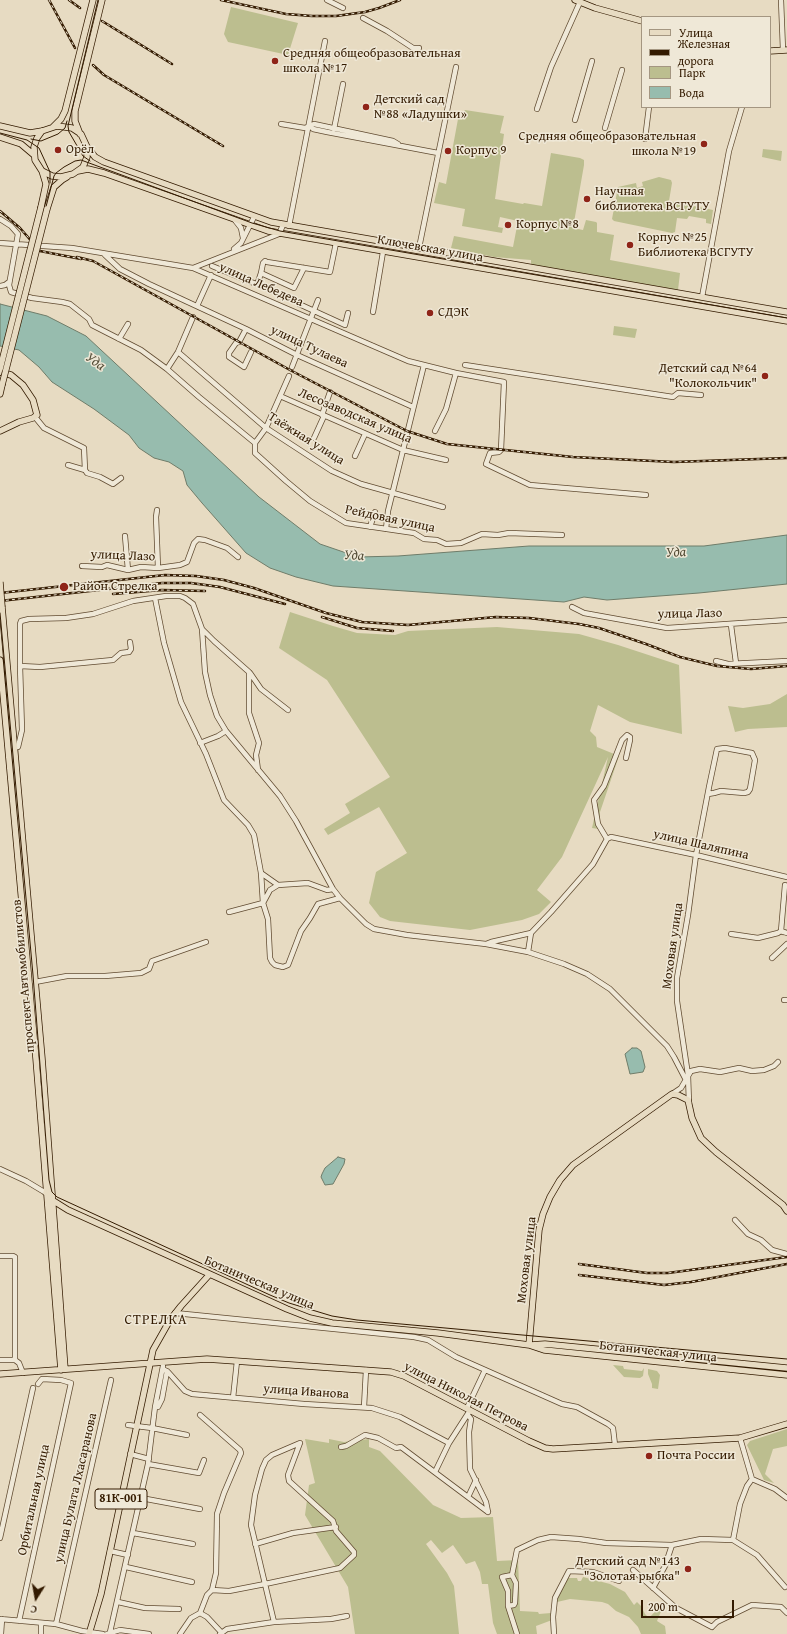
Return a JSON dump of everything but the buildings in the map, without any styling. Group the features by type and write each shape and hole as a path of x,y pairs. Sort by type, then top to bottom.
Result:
{"main road":[{"path":"52,127 61,119 65,111 93,0"},
{"path":"0,432 19,422 35,417 37,411 29,393 11,375 0,370 44,208 56,184 75,172 87,159 87,147 80,134 75,111 102,0"},
{"path":"577,1 641,21"},
{"path":"771,51 785,50"},
{"path":"0,126 24,132 42,131 52,127 66,126 72,128 80,134"},
{"path":"0,394 44,208 46,184 42,171 38,166 34,155 34,144 42,131"},
{"path":"0,137 21,144 34,155"},
{"name":"Ключевская улица","path":"87,147 95,157 104,162 254,217 286,225 787,312"},
{"name":"Ключевская улица","path":"75,172 88,169 104,172 251,226 279,234 787,321"},
{"path":"42,171 56,177 75,172"},
{"path":"383,252 384,242"},
{"path":"565,283 566,274"},
{"name":"проспект Автомобилистов","path":"0,582 35,982 52,1200 63,1369"},
{"name":"проспект Автомобилистов","path":"0,660 36,1059 46,1193 63,1369"},
{"path":"672,1094 686,1098 689,1103 692,1118 701,1138 716,1152 783,1205 787,1211"},
{"name":"Моховая улица","path":"529,1345 540,1230 550,1197 560,1180 573,1166 672,1094"},
{"name":"Ботаническая улица","path":"46,1193 52,1200 68,1210 209,1275 298,1314 321,1321 438,1333 529,1345 544,1350 612,1358 787,1375"},
{"path":"151,1363 155,1346 175,1313 209,1275"},
{"name":"Ботаническая улица","path":"529,1345 545,1344 787,1368"},
{"name":"улица Николая Петрова","path":"0,1374 207,1359 385,1371 399,1374 469,1411 545,1448 563,1449 740,1438 787,1424"},
{"name":"81К-001","path":"89,1633 101,1594 130,1454 151,1363"}],"street":[{"path":"328,0 343,8"},
{"path":"781,0 785,50"},
{"path":"537,109 551,67 577,1"},
{"path":"363,18 387,31 413,48 419,48"},
{"path":"193,268 230,252 279,234 286,225 309,125 325,41"},
{"path":"576,120 592,62"},
{"path":"419,248 456,67"},
{"path":"605,128 622,70"},
{"path":"334,129 343,84"},
{"path":"644,139 649,108"},
{"path":"702,297 729,151 742,108"},
{"path":"282,124 305,128 314,124 360,137"},
{"path":"309,125 313,129 393,141 398,144 438,153"},
{"path":"230,252 243,240 254,217"},
{"path":"0,219 11,226 18,234 9,282 0,286"},
{"path":"234,219 241,228 243,240"},
{"name":"улица Лебедева","path":"0,243 72,248 193,268 310,320 408,361 456,373 504,382 501,450 499,452 490,453 486,464 530,485 646,495"},
{"path":"212,266 256,284 261,273 263,263 265,262 330,272 336,244"},
{"path":"373,312 383,252"},
{"name":"улица Тулаева","path":"104,254 120,269 297,355 413,407"},
{"path":"197,306 211,275 214,259"},
{"path":"261,273 294,288 304,268"},
{"name":"Рейдовая улица","path":"9,282 11,292 32,298 70,304 89,319 92,325 141,350 167,369 255,443 255,453 286,481 310,501 346,523 414,533 424,539 437,540 446,544 461,543 482,534 498,535 509,533 562,535"},
{"path":"292,367 318,300"},
{"path":"299,304 345,325 348,314"},
{"path":"167,369 178,352 193,317"},
{"path":"119,339 128,324"},
{"path":"246,329 240,342 236,343 228,357 244,367 251,352"},
{"name":"Таёжная улица","path":"178,352 266,428 332,470 362,484 443,507"},
{"path":"386,529 403,450 424,365"},
{"path":"465,365 673,397 678,393 701,395"},
{"path":"435,430 446,409 456,373"},
{"path":"255,443 266,428 289,376"},
{"path":"314,438 323,416 330,392"},
{"name":"Лесозаводская улица","path":"280,396 403,450 446,460"},
{"path":"35,417 44,428 84,448 85,470"},
{"path":"354,456 364,434"},
{"path":"68,465 85,470 87,473 100,477 113,484 121,478"},
{"path":"156,510 158,568"},
{"path":"370,527 375,512"},
{"path":"125,536 128,570"},
{"name":"улица Лазо","path":"82,566 102,567 107,565 128,570 141,567 158,568 188,562 194,543 198,539 227,548 238,557"},
{"path":"14,747 18,747 22,730 20,666 21,621 29,619 66,618 93,614 133,601 180,596 185,598 193,604 202,629 206,680 218,716 226,731 280,796 296,820 333,889 366,924 374,929 407,935 486,944 528,952 581,971 610,989 667,1046 686,1080"},
{"path":"155,598 164,643 181,702 206,754 224,800 248,825 254,835 261,873 263,903 268,919 270,958 275,965 283,967 290,962 301,931 318,904 340,898"},
{"name":"улица Лазо","path":"572,607 584,613 667,628 787,620"},
{"path":"732,624 736,663"},
{"path":"202,629 249,672 261,690 288,710"},
{"path":"20,666 40,667 113,660 121,653 129,652 131,649 130,642"},
{"path":"716,662 728,664 787,661"},
{"path":"249,672 249,713 259,743 256,756 258,770"},
{"path":"200,743 226,731"},
{"path":"486,944 531,932 551,912 593,864 608,838 598,824 594,800 604,786 622,740 627,735 630,736 630,740 626,758"},
{"name":"Моховая улица","path":"689,1103 688,1075 677,1000 677,978 688,915 696,855 708,794 717,749 726,748 750,752 755,760 750,789 748,792 721,791 714,794 708,794"},
{"name":"улица Шаляпина","path":"608,838 613,837 696,855 787,877"},
{"path":"261,873 278,885"},
{"path":"229,912 263,903 270,890 278,885 308,883 327,890 333,889"},
{"path":"781,931 785,885"},
{"path":"731,934 762,938 781,931 787,933"},
{"path":"528,952 531,932"},
{"path":"35,982 67,976 105,976 141,973 149,969 152,961 206,942"},
{"path":"772,958 787,945"},
{"path":"672,1094 681,1088 691,1071 700,1069 720,1072 739,1068 752,1071 764,1070 774,1066 778,1062"},
{"path":"0,1169 26,1180 46,1193"},
{"path":"735,1220 748,1234 767,1244 772,1250 787,1254"},
{"path":"0,1256 13,1256 15,1260 15,1360"},
{"path":"175,1313 421,1338 428,1340 456,1357 485,1370 562,1404 578,1407 613,1428 615,1445"},
{"path":"0,1360 15,1360 19,1363 23,1373"},
{"path":"233,1398 237,1360"},
{"path":"155,1408 158,1407 162,1399 165,1370 164,1362"},
{"path":"108,1633 118,1602 141,1498 149,1461 155,1408 165,1370"},
{"name":"улица Иванова","path":"165,1370 188,1393 304,1404 364,1407 381,1410 400,1417 449,1443"},
{"path":"364,1407 366,1370"},
{"path":"435,1472 449,1443 469,1411 485,1370"},
{"name":"Орбитальная улица","path":"19,1621 71,1384 60,1380 42,1379 38,1384"},
{"name":"улица Булата Лхасаранова","path":"56,1624 111,1380"},
{"path":"0,1538 34,1388"},
{"path":"341,1447 350,1444 363,1436 374,1436 395,1448 401,1447 488,1512 486,1502 470,1467 471,1419 469,1411"},
{"path":"180,1634 191,1618 200,1613 207,1595 212,1590 216,1573 217,1514 241,1453 240,1450 200,1415"},
{"path":"128,1425 187,1435"},
{"path":"740,1438 752,1479"},
{"path":"212,1590 229,1591 265,1584 340,1568 354,1555 354,1552 339,1534 336,1526 324,1511 309,1500 289,1480 288,1475 300,1443 272,1454 264,1464 255,1495 251,1522 255,1544 265,1584 274,1622"},
{"path":"130,1454 149,1461 199,1473 204,1460"},
{"path":"752,1479 775,1489 787,1498"},
{"path":"733,1540 740,1504 747,1486 752,1479"},
{"path":"468,1497 476,1480"},
{"path":"141,1498 200,1508"},
{"path":"255,1544 293,1533 336,1526"},
{"path":"133,1533 193,1544"},
{"path":"508,1606 516,1603 516,1583 512,1575 518,1549 550,1537 606,1543 672,1545 701,1540 733,1540 757,1555 785,1587"},
{"path":"653,1588 665,1566 672,1545"},
{"path":"110,1551 128,1555"},
{"path":"126,1567 192,1582"},
{"path":"633,1570 676,1608 712,1627"},
{"path":"554,1634 553,1617 555,1598 569,1571 593,1572 619,1581"},
{"path":"512,1575 502,1577 508,1591 508,1606 516,1634"},
{"path":"118,1602 145,1608 179,1609"},
{"path":"712,1634 712,1627 717,1622 752,1606 780,1607 787,1614"},
{"path":"200,1613 207,1617 221,1633 227,1629 274,1622 331,1619 348,1616"},
{"path":"1,1634 1,1619 56,1624 89,1633 103,1634"},
{"path":"41,1623 41,1634"},
{"path":"108,1633 120,1630 149,1634"}],"green space":[{"path":"231,7 298,23 288,55 228,42 224,34"},
{"path":"465,110 504,116 500,133 504,134 495,199 542,206 551,153 580,158 584,160 584,165 573,228 583,230 586,220 596,222 597,232 614,235 610,260 680,273 678,290 531,265 531,260 494,257 451,248 454,236 513,247 518,221 500,217 498,227 503,228 502,233 462,226 465,209 434,203 439,182 446,184 458,119"},
{"path":"763,149 782,151 781,161 762,157"},
{"path":"659,177 671,180 672,183 669,201 713,210 711,224 706,223 706,219 689,216 687,219 677,218 675,232 672,233 614,221 612,219 618,187 636,183 637,188 643,186 642,182"},
{"path":"614,326 637,329 635,338 613,335"},
{"path":"290,612 357,633 395,635 408,631 497,627 579,634 618,645 679,665 682,734 630,722 598,705 590,731 596,737 597,747 619,756 600,812 599,829 592,828 608,757 562,857 537,890 551,902 539,914 522,920 470,930 390,921 380,917 369,903 376,872 407,853 379,807 328,835 324,829 350,813 345,804 390,777 327,680 279,648"},
{"path":"787,694 787,727 748,729 735,732 728,706 743,708 770,704"},
{"path":"613,1365 623,1366 624,1369 642,1371 644,1368 643,1376 640,1378 624,1377"},
{"path":"648,1369 657,1371 660,1375 658,1389 652,1388"},
{"path":"787,1429 787,1446 773,1449 765,1474 774,1483 764,1480 747,1445 750,1441"},
{"path":"305,1439 329,1443 329,1439 344,1442 369,1439 369,1447 380,1451 433,1505 461,1518 493,1517 497,1561 518,1560 520,1611 538,1612 539,1614 551,1613 552,1620 536,1626 537,1634 497,1634 493,1623 488,1584 482,1584 480,1572 475,1561 466,1564 453,1545 442,1553 431,1540 426,1544 447,1573 454,1586 459,1634 355,1634 348,1587 305,1515 309,1485 315,1483"},
{"path":"583,1577 610,1584 625,1592 634,1605 637,1602 641,1606 649,1618 665,1602 657,1621 665,1626 666,1634 641,1634 638,1627 629,1617 602,1602 570,1599 557,1602 558,1591 568,1578 577,1578 578,1581 581,1581"}],"water":[{"name":"Уда","path":"0,304 47,316 86,336 259,497 320,544 358,557 398,556 529,546 704,546 787,535 787,584 607,600 584,597 564,602 333,586 296,577 270,568 246,553 187,485 183,471 169,462 154,458 139,448 129,435 94,409 52,382 39,367 19,350 0,346"},
{"path":"632,1048 637,1048 641,1051 645,1067 643,1072 630,1074 625,1054"},
{"path":"338,1157 345,1159 344,1164 333,1184 325,1185 321,1177 322,1174 325,1168"}],"tram line":[{"path":"90,161 83,156 69,132 68,126 98,0"},
{"path":"31,139 41,141 58,134 65,128 67,121"},
{"path":"0,133 27,140 39,148 50,172 50,183"},
{"path":"0,383 54,176 64,167 75,161 81,160 252,223 280,231 787,318"},
{"path":"0,613 33,975 49,1180 52,1192 57,1197 270,1295 289,1303 332,1316 357,1320 787,1359"}],"railway":[{"path":"49,0 75,48"},
{"path":"69,0 80,8"},
{"path":"221,0 286,14 312,16 336,16 365,12 400,0"},
{"path":"102,21 172,64"},
{"path":"93,65 104,75 223,146"},
{"path":"0,211 20,228 40,251 81,259"},
{"path":"77,257 93,261 290,370 407,431 447,444 573,457 674,462 787,458"},
{"path":"0,593 165,575 196,576 224,580 254,588 326,613 362,622 408,625 496,617 529,618 599,628 680,657 717,666 751,669 787,666"},
{"path":"0,601 162,583 191,583 220,587 285,604"},
{"path":"113,594 162,590 205,591"},
{"path":"322,617 357,628 393,631"},
{"path":"579,1264 647,1273 668,1273 787,1257"},
{"path":"579,1275 664,1285 691,1282 787,1264"}],"place":[{"name":"Средняя общеобразовательная школа №17","path":"275,61"},
{"name":"Детский сад №88 «Ладушки»","path":"366,107"},
{"name":"Средняя общеобразовательная школа №19","path":"704,144"},
{"name":"Орёл","path":"58,150"},
{"name":"Корпус 9","path":"448,151"},
{"name":"Научная библиотека ВСГУТУ","path":"587,199"},
{"name":"Корпус №8","path":"508,225"},
{"name":"Корпус №25 Библиотека ВСГУТУ","path":"630,245"},
{"name":"СДЭК","path":"430,313"},
{"name":"Детский сад №64 \"Колокольчик\"","path":"765,376"},
{"name":"Район Стрелка","path":"64,587"},
{"name":"Почта России","path":"649,1456"},
{"name":"Детский сад №143 \"Золотая рыбка\"","path":"688,1569"}],"district":[{"name":"СТРЕЛКА","path":"156,1320"}]}
